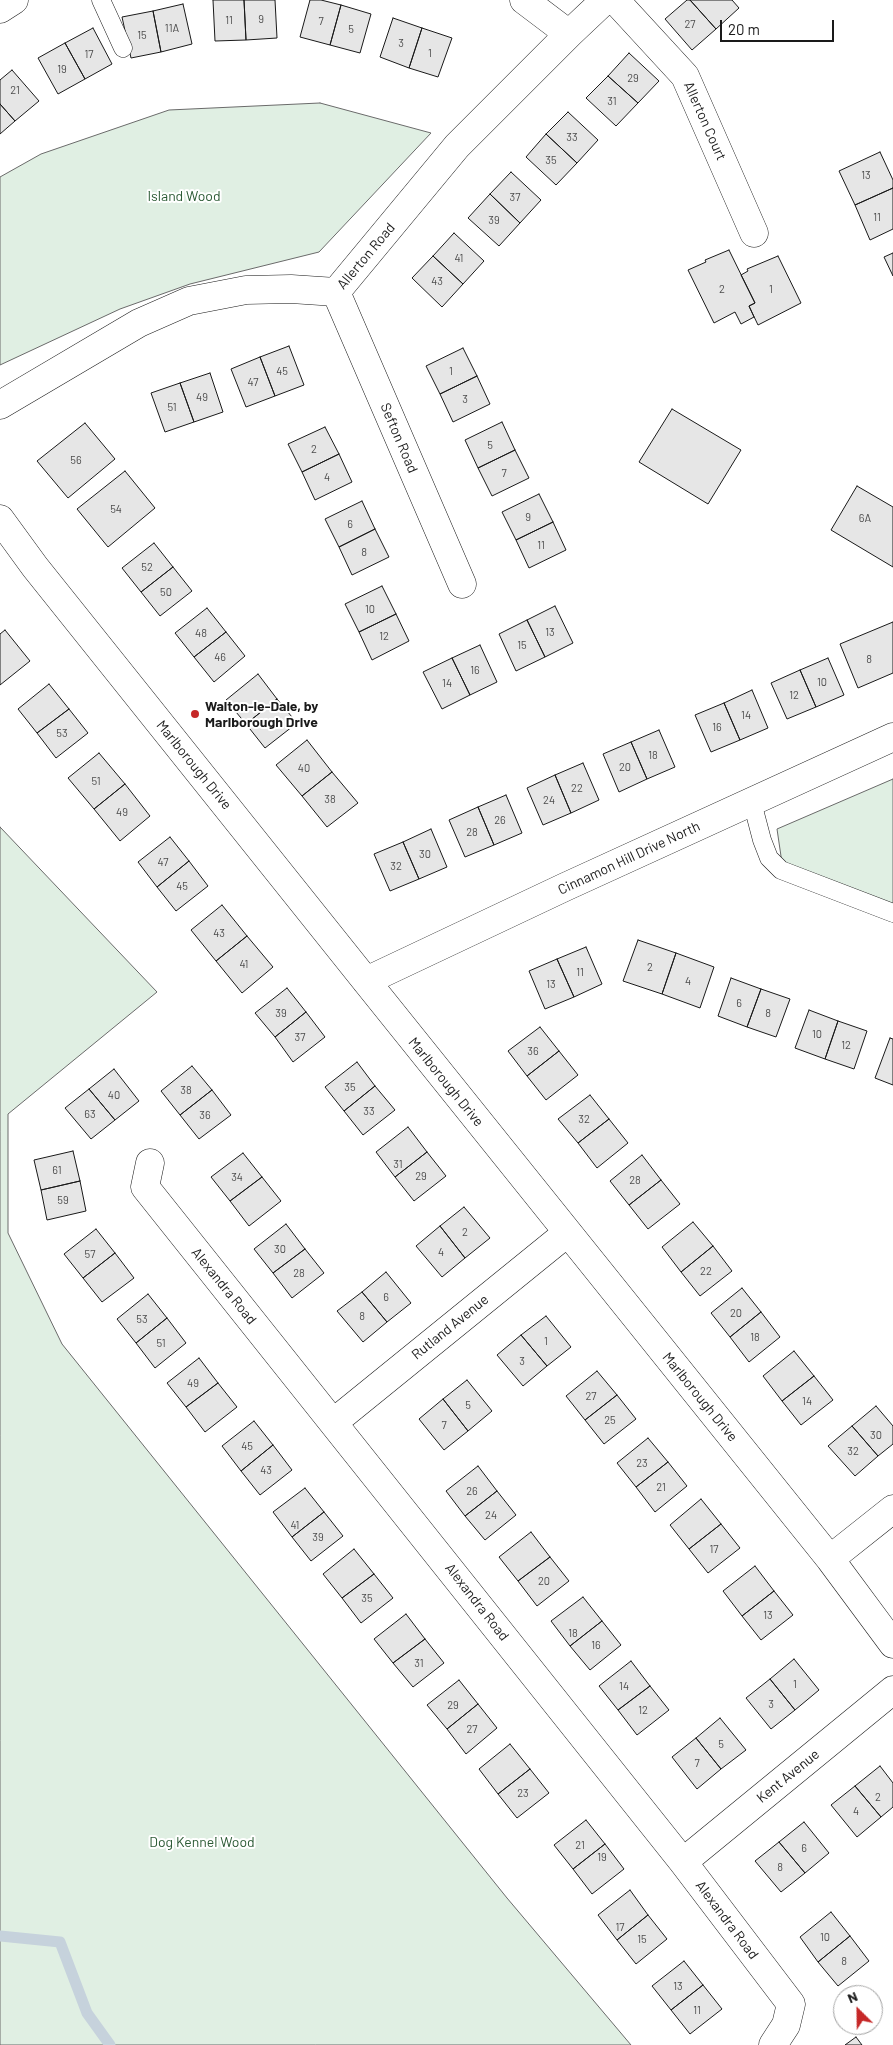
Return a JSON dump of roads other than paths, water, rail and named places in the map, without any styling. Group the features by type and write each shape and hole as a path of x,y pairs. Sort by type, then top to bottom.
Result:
{"street":[{"path":"0,10 14,0"},
{"path":"524,0 568,34"},
{"name":"Allerton Road","path":"0,405 139,322 189,301 246,290 291,289 336,292 457,146 568,34 605,0"},
{"name":"Allerton Court","path":"616,0 685,76 754,233"},
{"name":"Sefton Road","path":"336,292 462,584"},
{"name":"Marlborough Drive","path":"0,519 366,981 830,1559 893,1644"},
{"name":"Cinnamon Hill Drive North","path":"366,981 893,738"},
{"name":"Alexandra Road","path":"150,1163 145,1187 683,1862 791,2004 786,2025 774,2045"},
{"name":"Rutland Avenue","path":"334,1422 567,1232"},
{"path":"830,1559 893,1508"},
{"name":"Kent Avenue","path":"683,1862 893,1690"}],"lane":[{"path":"101,0 123,48"},
{"path":"752,802 762,840 770,858 781,870 893,914"}],"waterway":[{"path":"0,1936 60,1942 87,2013 110,2045"}],"place":[{"name":"Walton-le-Dale, by Marlborough Drive","path":"195,714"}],"park label":[{"name":"Island Wood","path":"184,196"},
{"name":"Dog Kennel Wood","path":"202,1842"}]}
